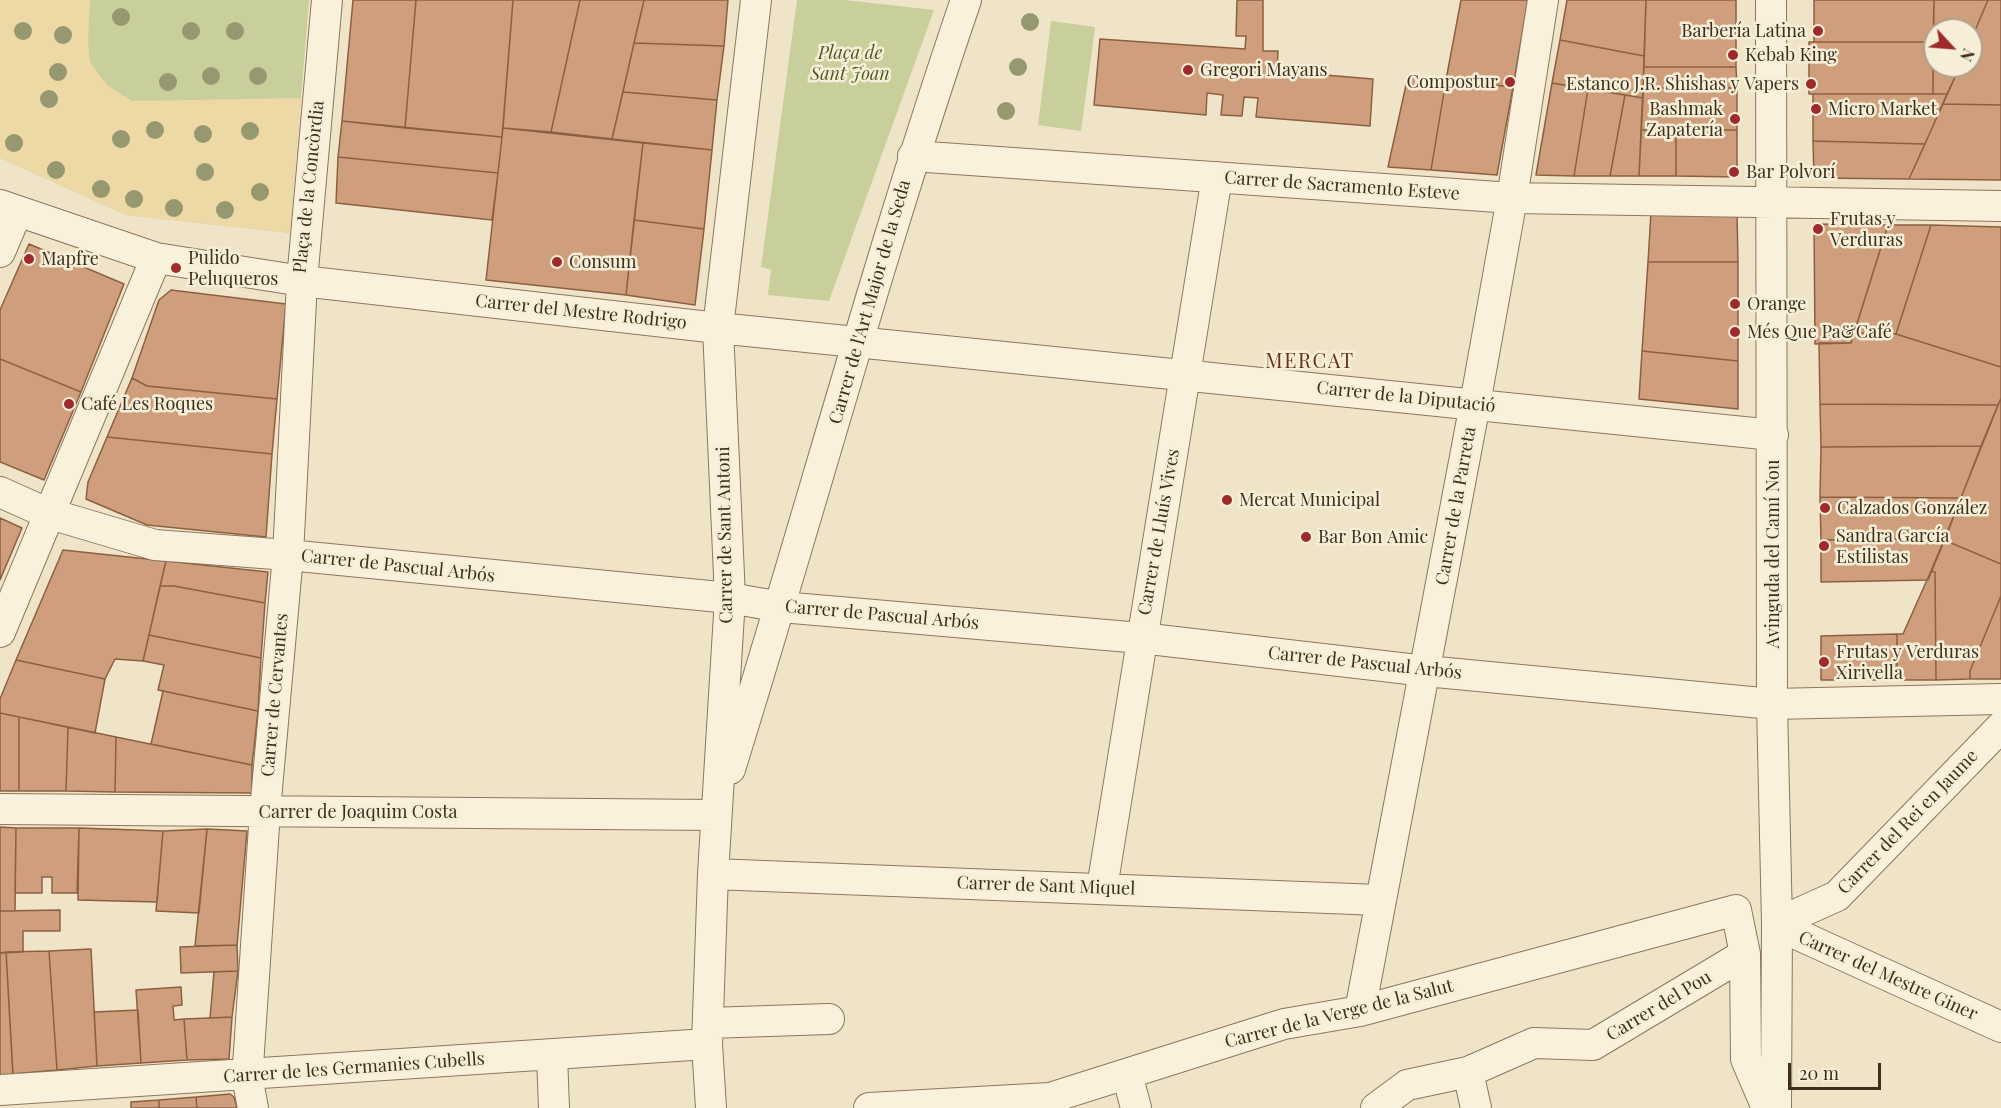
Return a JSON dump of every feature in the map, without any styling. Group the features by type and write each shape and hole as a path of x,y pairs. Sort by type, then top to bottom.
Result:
{"street":[{"name":"Plaça de la Concòrdia","path":"9,208 156,258 302,281 327,0"},
{"path":"718,328 756,0"},
{"name":"Carrer de l'Art Major de la Seda","path":"781,607 913,156 966,0"},
{"name":"Carrer de la Parreta","path":"1360,1011 1379,900 1426,671 1475,404 1512,198 1543,0"},
{"name":"Avinguda del Camí Nou","path":"1771,0 1772,704 1777,923 1776,1108"},
{"name":"Carrer de Sacramento Esteve","path":"913,156 1512,198 2001,206"},
{"name":"Carrer de Lluís Vives","path":"1102,888 1217,177"},
{"path":"0,252 9,208"},
{"path":"0,632 47,513 156,258"},
{"name":"Carrer del Mestre Rodrigo","path":"302,281 860,342"},
{"name":"Carrer de Cervantes","path":"253,1108 247,1076 265,811 288,555 302,281"},
{"name":"Carrer de Sant Antoni","path":"711,1108 708,1034 713,874 730,598 718,328"},
{"name":"Carrer de la Diputació","path":"860,342 1773,435"},
{"name":"Carrer de Pascual Arbós","path":"0,492 47,513 155,546 288,555 730,598 781,607 1141,638 1426,671 1772,704 2001,699"},
{"name":"Carrer de Sant Antoni","path":"716,815 781,607"},
{"name":"Carrer del Rei en Jaume","path":"1777,923 1837,896 2001,727"},
{"name":"Carrer de Joaquim Costa","path":"0,809 716,815"},
{"name":"Carrer de Sant Miquel","path":"713,874 1379,900"},
{"name":"Carrer de la Verge de la Salut","path":"869,1108 1050,1103 1126,1074 1284,1024 1360,1011 1737,910 1745,954"},
{"name":"Carrer del Mestre Giner","path":"1777,923 1792,932 2001,1027"},
{"path":"1745,954 1746,1059 1767,1108"},
{"name":"Carrer del Pou","path":"1376,1108 1407,1085 1468,1072 1534,1043 1593,1045 1745,954"},
{"name":"Carrer de les Germanies Cubells","path":"0,1090 552,1055 829,1018"},
{"path":"552,1055 554,1108"},
{"path":"1468,1072 1476,1108"},
{"path":"1126,1074 1136,1108"}],"green space":[{"path":"0,0 309,0 290,233 126,215 0,158"},
{"name":"Plaça de Sant Joan","path":"797,0 845,0 934,10 829,301 768,295 771,270 761,267"},
{"path":"1051,21 1095,27 1081,131 1038,125"}],"sand":[{"path":"0,0 90,0 88,42 90,62 107,85 132,101 301,98 290,233 126,215 0,158"}],"building":[{"path":"353,0 416,0 405,128 342,121"},
{"path":"416,0 513,0 502,137 405,128"},
{"path":"513,0 580,0 551,132 503,128"},
{"path":"580,0 644,0 612,139 551,132"},
{"path":"644,0 728,0 724,46 634,43"},
{"path":"1237,0 1263,0 1263,51 1278,51 1277,71 1373,79 1370,126 1256,117 1258,98 1244,97 1242,116 1221,115 1223,95 1207,93 1206,115 1094,105 1100,39 1245,49 1246,36 1236,36"},
{"path":"1461,0 1528,0 1513,87 1446,80"},
{"path":"1567,0 1646,0 1644,56 1560,40"},
{"path":"1646,0 1736,0 1736,67 1644,67"},
{"path":"1814,0 1934,0 1934,18 1923,18 1923,42 1814,42"},
{"path":"1934,0 1988,0 1980,18 1934,18"},
{"path":"1988,0 2001,0 2001,105 1943,104 1955,78 1983,78 1983,18 1980,18"},
{"path":"1560,40 1644,56 1643,98 1552,83"},
{"path":"1809,42 1923,42 1923,78 1933,78 1933,94 1809,94"},
{"path":"634,43 724,46 717,100 623,92"},
{"path":"1644,67 1736,67 1737,88 1643,88"},
{"path":"1408,76 1446,80 1431,170 1388,167"},
{"path":"1933,78 1954,78 1947,94 1933,94"},
{"path":"1446,80 1513,87 1497,175 1431,170"},
{"path":"1552,83 1588,89 1574,176 1536,175"},
{"path":"1643,88 1737,88 1737,130 1641,130"},
{"path":"1588,89 1625,95 1610,176 1574,176"},
{"path":"623,92 717,100 712,150 612,139"},
{"path":"1813,94 1947,94 1925,144 1813,141"},
{"path":"1625,95 1643,98 1639,176 1610,176"},
{"path":"1943,104 2001,105 2001,180 1909,179"},
{"path":"342,121 502,137 498,173 338,157"},
{"path":"503,128 643,143 626,295 486,280"},
{"path":"1641,130 1676,130 1676,176 1639,176"},
{"path":"1676,130 1737,130 1737,177 1676,176"},
{"path":"1813,141 1925,144 1909,179 1814,178"},
{"path":"643,143 712,150 704,229 634,220"},
{"path":"338,157 498,173 492,220 336,203"},
{"path":"1651,213 1737,213 1738,262 1648,262"},
{"path":"634,220 704,229 695,305 626,295"},
{"path":"1814,224 1888,225 1851,343 1815,344"},
{"path":"1888,225 1931,225 1896,334 1854,333"},
{"path":"1931,225 2001,227 2001,367 1896,334"},
{"path":"29,244 124,284 81,392 0,359 0,310"},
{"path":"1648,262 1738,262 1738,361 1642,351"},
{"path":"171,290 286,304 277,399 147,386 132,378 159,300"},
{"path":"1854,333 1896,334 2001,367 2001,398 1998,405 1820,404 1819,343 1851,343"},
{"path":"1642,351 1738,361 1738,409 1639,399"},
{"path":"0,359 81,392 44,480 0,462"},
{"path":"132,378 147,386 277,399 272,454 107,437"},
{"path":"2001,398 2001,564 1944,540"},
{"path":"1820,404 1998,405 1981,446 1821,447"},
{"path":"107,437 272,454 266,537 147,525 86,499 88,482"},
{"path":"1981,446 1961,498 1820,497 1821,447"},
{"path":"1820,497 1961,498 1945,539 1821,540"},
{"path":"0,518 22,528 0,580"},
{"path":"1945,539 1928,580 1821,582 1821,540"},
{"path":"1944,540 2001,564 2001,596 1970,671 1970,679 1936,680 1935,572 1931,571"},
{"path":"63,550 166,561 143,661 115,659 105,679 16,660"},
{"path":"166,561 268,572 265,603 174,586 160,586"},
{"path":"1931,571 1935,572 1936,680 1897,680 1897,634 1903,634"},
{"path":"160,586 174,586 265,603 261,658 149,635"},
{"path":"2001,596 2001,679 1970,679 1970,671"},
{"path":"1897,634 1897,680 1821,680 1821,636"},
{"path":"149,635 261,658 258,711 158,690 164,665 143,661"},
{"path":"16,660 105,679 95,733 0,713 0,699"},
{"path":"163,691 258,711 252,765 151,744"},
{"path":"0,713 19,717 19,791 0,791"},
{"path":"19,717 68,727 66,791 19,791"},
{"path":"68,727 116,737 115,792 66,791"},
{"path":"116,737 252,765 252,793 115,792"},
{"path":"0,827 16,828 15,911 0,911"},
{"path":"16,828 79,828 77,893 52,893 52,877 42,877 42,893 15,893"},
{"path":"79,828 163,831 157,902 78,900"},
{"path":"207,829 199,913 156,911 163,831"},
{"path":"207,829 247,831 237,945 195,946"},
{"path":"60,910 60,931 23,931 23,952 0,953 0,911"},
{"path":"237,945 238,971 181,973 180,947"},
{"path":"91,949 97,1066 57,1070 49,951"},
{"path":"49,951 57,1070 13,1074 6,952"},
{"path":"6,952 13,1077 0,1078 0,953"},
{"path":"238,971 232,1017 210,1018 214,972"},
{"path":"181,987 182,1005 173,1006 174,1020 184,1019 187,1060 141,1063 136,990"},
{"path":"138,1010 141,1063 97,1066 94,1012"},
{"path":"232,1017 229,1059 187,1060 184,1019"},
{"path":"230,1094 234,1097 237,1108 197,1108 196,1097"},
{"path":"196,1097 197,1108 159,1108 159,1100"},
{"path":"159,1100 159,1108 131,1108 131,1102"}],"place":[{"name":"Barbería Latina","path":"1818,31"},
{"name":"Kebab King","path":"1733,55"},
{"name":"Gregori Mayans","path":"1188,70"},
{"name":"Compostur","path":"1510,82"},
{"name":"Estanco J.R. Shishas y Vapers","path":"1811,84"},
{"name":"Micro Market","path":"1816,109"},
{"name":"Bashmak Zapatería","path":"1735,119"},
{"name":"Bar Polvorí","path":"1734,172"},
{"name":"Frutas y Verduras","path":"1818,229"},
{"name":"Mapfre","path":"29,259"},
{"name":"Consum","path":"557,262"},
{"name":"Pulido Peluqueros","path":"176,268"},
{"name":"Orange","path":"1735,304"},
{"name":"Més Que Pa&Café","path":"1735,332"},
{"name":"Café Les Roques","path":"69,404"},
{"name":"Mercat Municipal","path":"1227,500"},
{"name":"Calzados González","path":"1825,508"},
{"name":"Bar Bon Amic","path":"1306,537"},
{"name":"Sandra García Estilistas","path":"1824,546"},
{"name":"Frutas y Verduras Xirivella","path":"1824,662"}],"district":[{"name":"MERCAT","path":"1310,362"}]}
